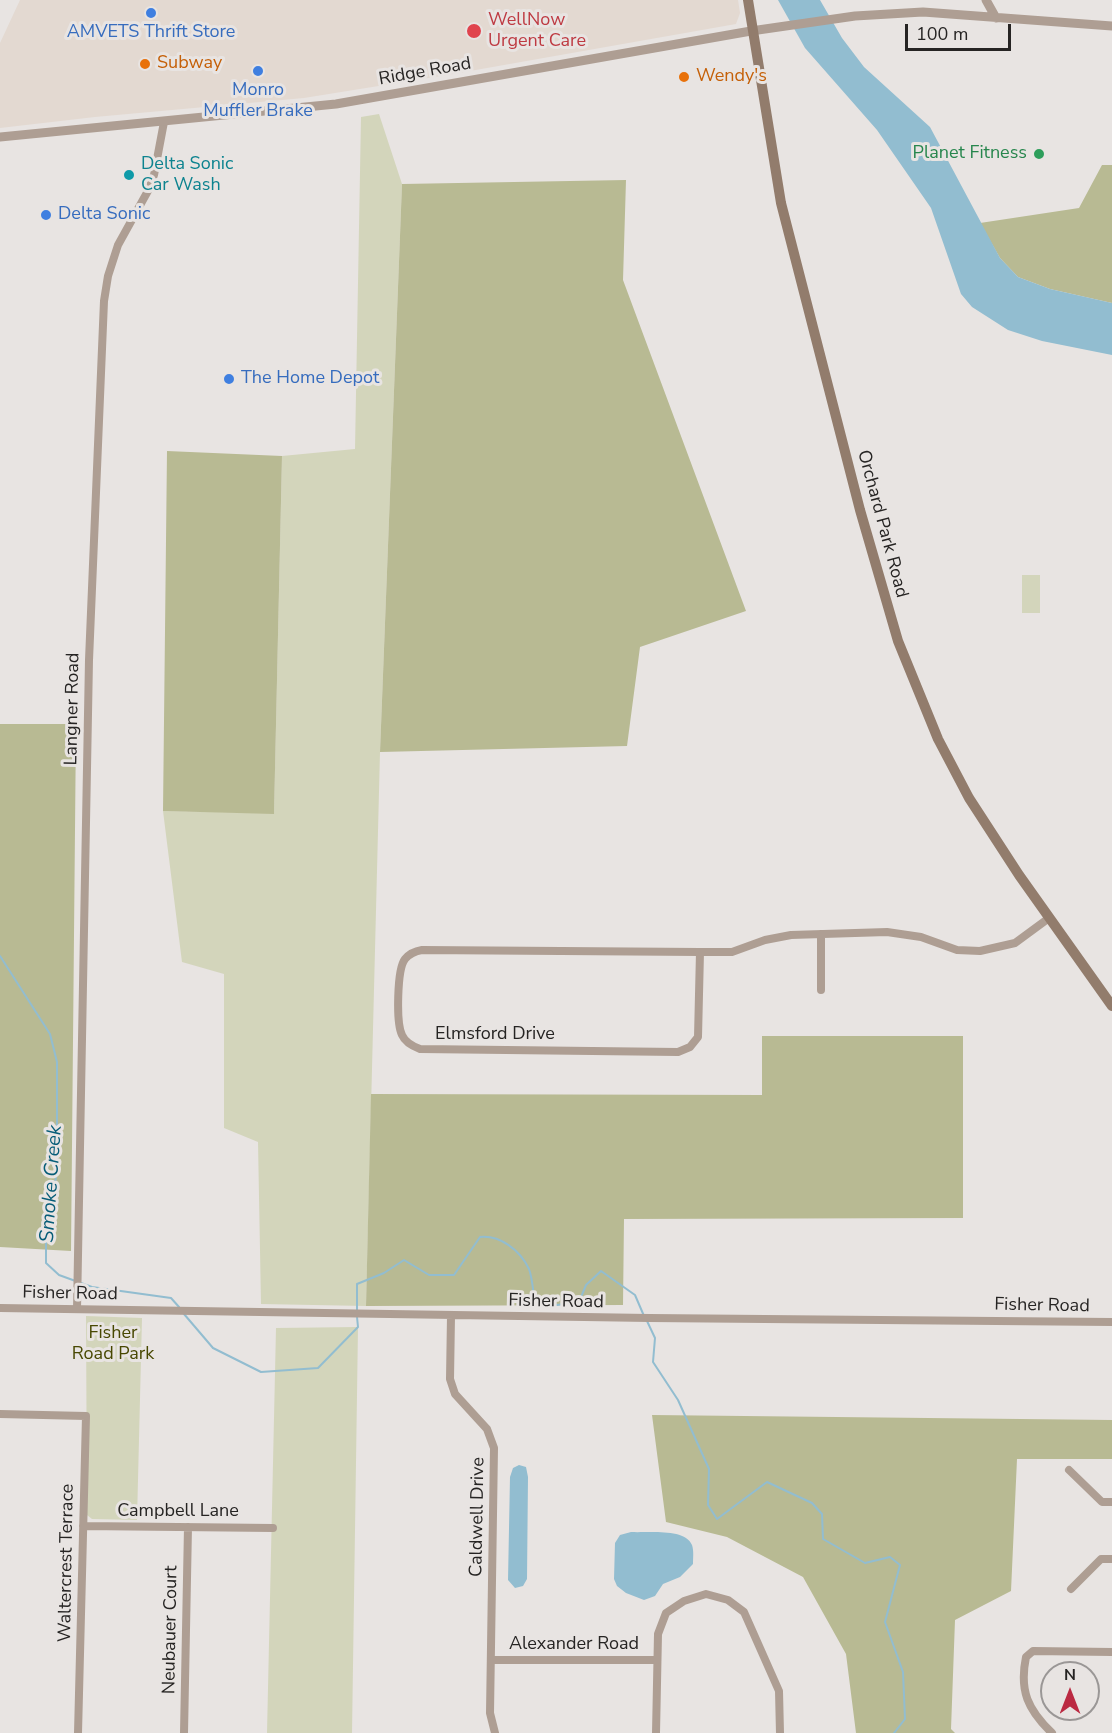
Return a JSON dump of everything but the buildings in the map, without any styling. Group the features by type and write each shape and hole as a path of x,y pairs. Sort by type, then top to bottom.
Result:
{"main road":[{"name":"Orchard Park Road","path":"748,0 781,203 889,615 918,693 958,778 1019,875 1112,1006"}],"street":[{"path":"986,0 996,18"},
{"name":"Ridge Road","path":"0,137 164,122 364,99 754,31 842,18 923,12 1112,26"},
{"name":"Langner Road","path":"78,1309 89,660 104,301 118,245 149,189 164,122"},
{"name":"Elmsford Drive","path":"700,952 699,1030 694,1043 684,1050 428,1050 413,1047 400,1032 400,970 405,959 416,951 732,952 780,936 904,934 957,950 980,951 1015,943 1049,918"},
{"path":"821,934 821,990"},
{"name":"Fisher Road","path":"0,1308 451,1316 1112,1322"},
{"name":"Caldwell Drive","path":"451,1316 450,1379 455,1394 487,1429 494,1449 490,1713 495,1733"},
{"name":"Waltercrest Terrace","path":"0,1414 86,1416 78,1733"},
{"path":"1069,1470 1102,1502 1112,1502"},
{"name":"Campbell Lane","path":"83,1526 273,1528"},
{"name":"Neubauer Court","path":"184,1733 188,1527"},
{"path":"1071,1589 1101,1559 1112,1559"},
{"path":"656,1733 658,1634 666,1614 684,1600 706,1594 728,1600 744,1612 776,1681 781,1702 780,1733"},
{"path":"1052,1733 1028,1705 1024,1666 1026,1657 1033,1652 1112,1652"},
{"name":"Alexander Road","path":"492,1660 657,1660"}],"shaded area":[{"path":"20,0 738,0 740,13 736,24 304,98 0,128 0,43"}],"green space":[{"path":"379,114 402,184 380,752 366,1306 261,1304 258,1142 224,1128 224,974 182,962 163,811 274,813 282,456 355,449 361,117"},
{"path":"1102,165 1112,165 1112,303 1050,289 1018,277 1000,258 980,223 1079,208"},
{"path":"626,180 623,280 746,611 640,647 627,746 380,752 402,184"},
{"path":"167,451 282,456 274,814 163,811"},
{"path":"1022,575 1040,575 1040,613 1022,613"},
{"path":"0,724 76,724 71,1251 0,1247"},
{"path":"762,1036 963,1036 963,1218 624,1219 623,1305 366,1306 371,1094 762,1095"},
{"name":"Fisher Road Park","path":"86,1316 142,1318 137,1520 92,1519 87,1515"},
{"path":"358,1327 352,1733 267,1733 276,1328"},
{"path":"652,1415 1112,1420 1112,1459 1017,1459 1011,1591 955,1620 951,1729 955,1733 856,1733 846,1654 803,1577 727,1537 666,1522"}],"water":[{"path":"778,0 820,0 842,38 864,67 930,127 1000,258 1018,277 1050,289 1112,303 1112,355 1042,341 1008,330 972,307 961,294 931,208 877,130 805,48"},
{"path":"519,1465 526,1467 528,1477 527,1579 523,1586 515,1588 508,1580 510,1477 513,1468"},
{"path":"631,1532 665,1532 682,1536 692,1545 693,1564 680,1577 663,1584 655,1596 644,1600 626,1593 617,1586 614,1579 615,1543 620,1535"}],"waterway":[{"name":"Smoke Creek","path":"0,956 50,1034 57,1062 57,1171 46,1234 46,1263 59,1275 92,1287 171,1298 179,1307"},
{"path":"357,1311 357,1284 384,1273 404,1260 429,1275 454,1275 480,1237 487,1237 509,1245 525,1262 532,1279 534,1297 557,1305 579,1302 586,1285 601,1271 635,1295 644,1316"},
{"name":"Smoke Creek","path":"184,1314 213,1348 261,1372 318,1368 358,1327 357,1317"},
{"path":"647,1321 655,1338 653,1362 678,1400 709,1469 708,1505 717,1519 767,1482 812,1503 822,1514 823,1539 865,1563 890,1557 900,1565 885,1622 903,1672 905,1719 894,1733"}],"place":[{"name":"AMVETS Thrift Store","path":"151,13"},
{"name":"WellNow Urgent Care","path":"474,31"},
{"name":"Subway","path":"145,64"},
{"name":"Monro Muffler Brake","path":"258,71"},
{"name":"Wendy's","path":"684,77"},
{"name":"Planet Fitness","path":"1039,154"},
{"name":"Delta Sonic Car Wash","path":"129,175"},
{"name":"Delta Sonic","path":"46,215"},
{"name":"The Home Depot","path":"229,379"}]}
